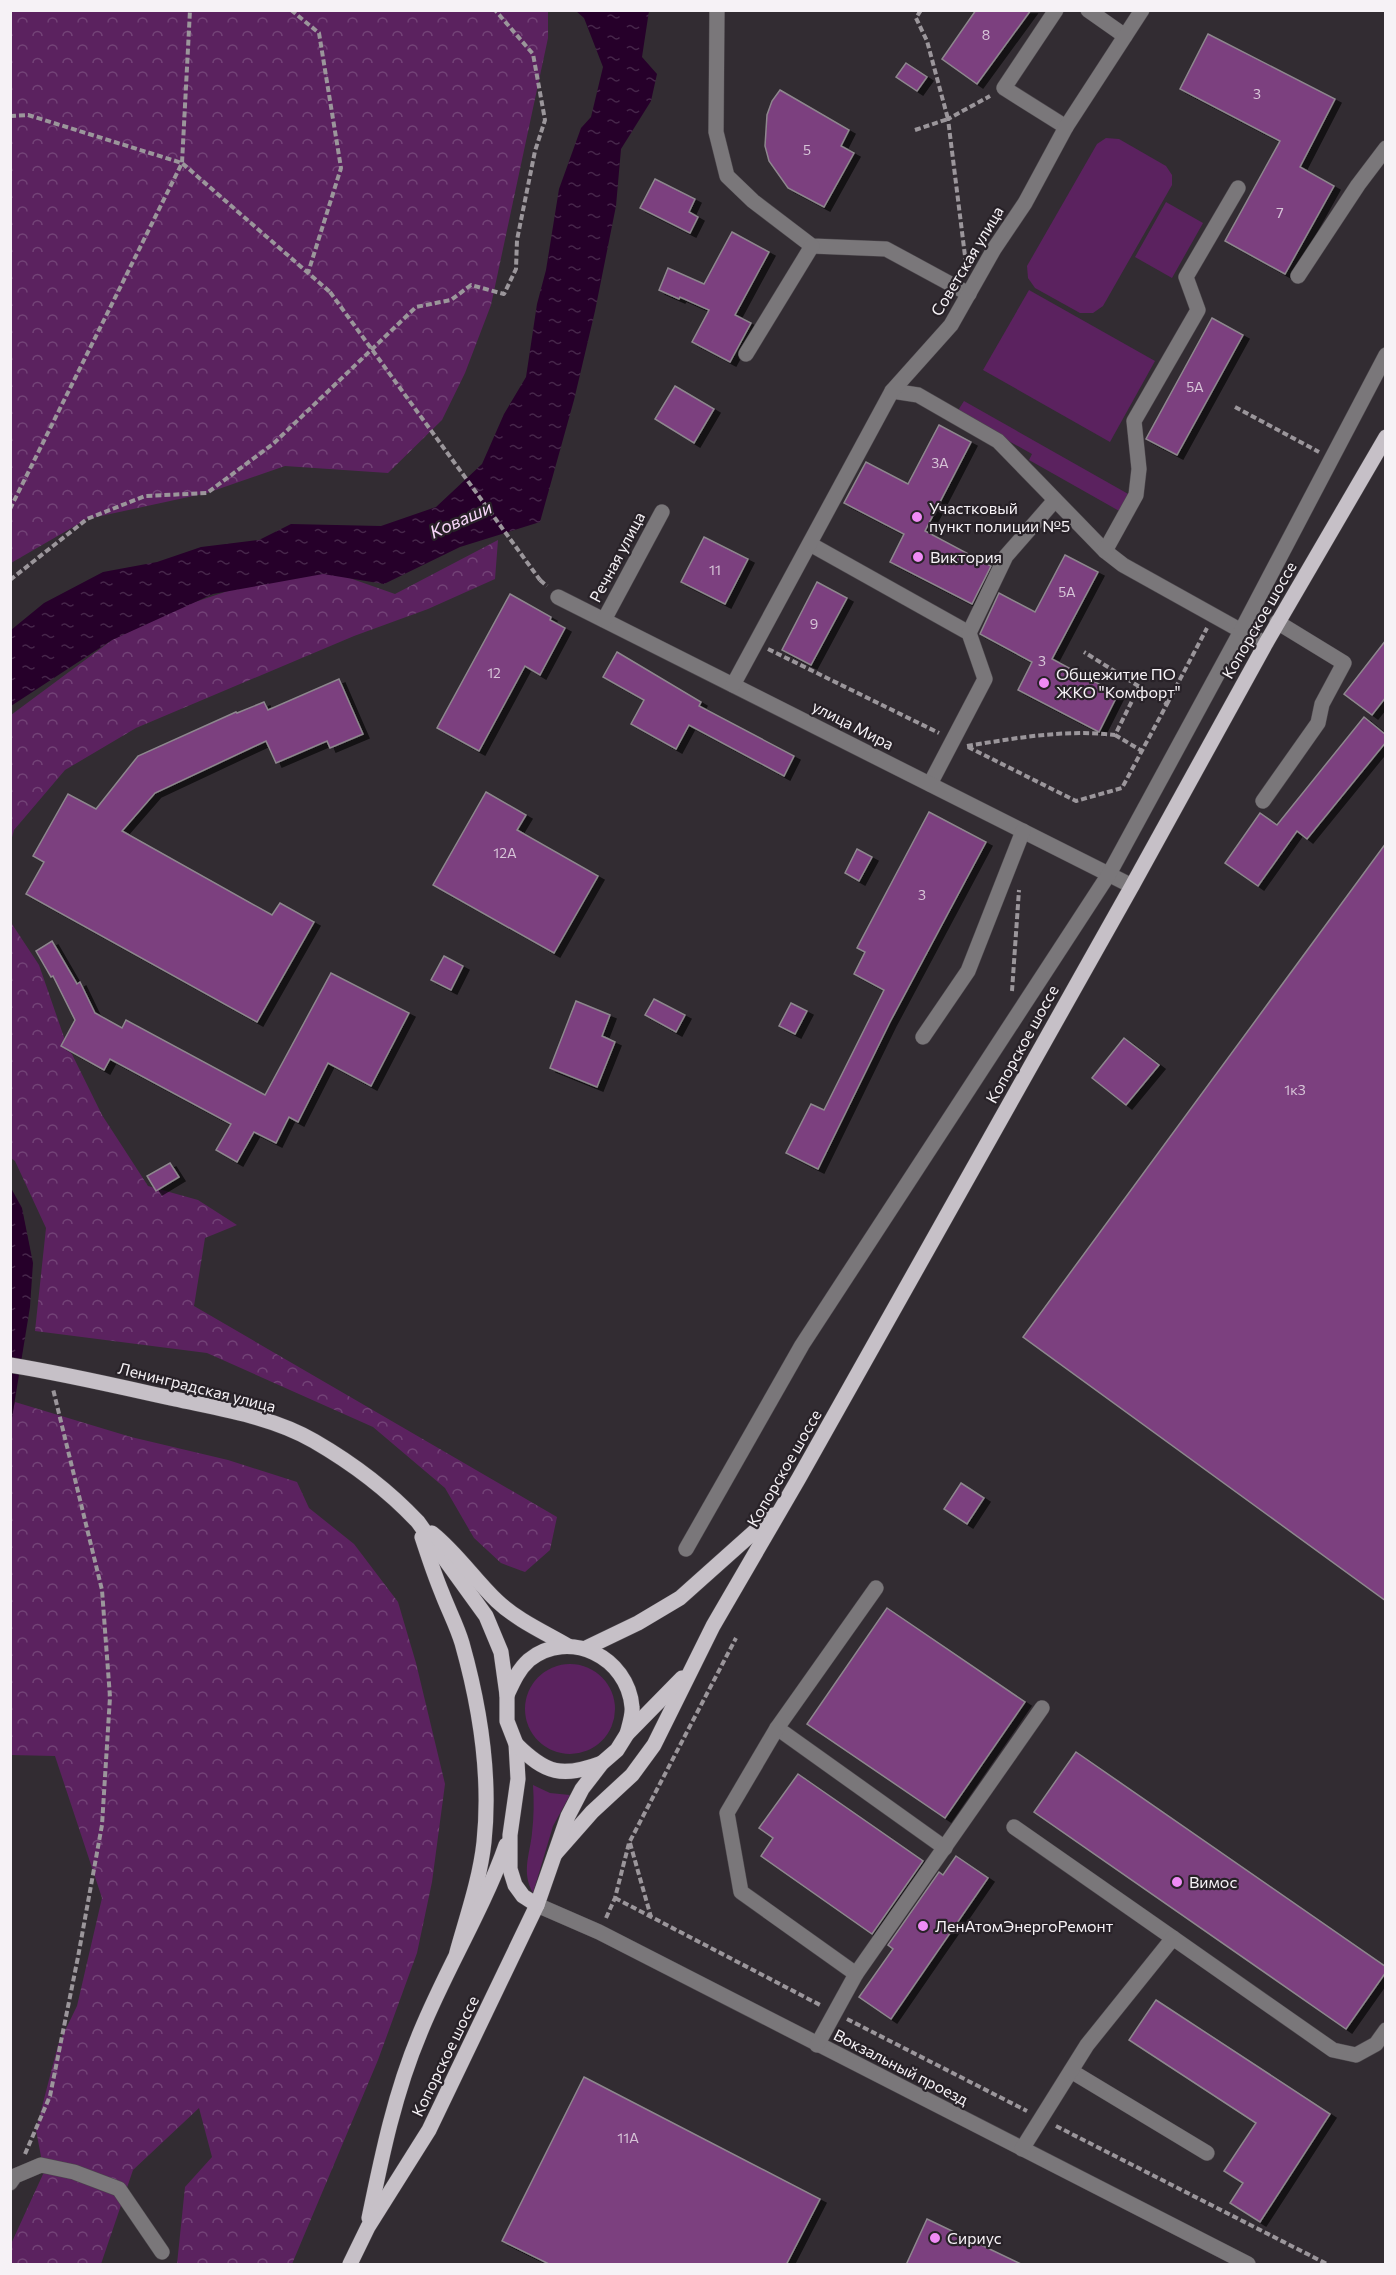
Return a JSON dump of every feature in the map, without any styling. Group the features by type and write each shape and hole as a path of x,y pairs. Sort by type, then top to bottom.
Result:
{"main road":[{"name":"Копорское шоссе","path":"690,1669 1132,886 1277,622 1384,445"},
{"name":"Ленинградская улица","path":"10,1365 49,1371 228,1411 283,1427 314,1440 364,1474 417,1522"},
{"path":"586,1648 638,1623 680,1598 784,1504"},
{"path":"417,1522 450,1547 497,1601 521,1620 568,1646"},
{"path":"417,1522 486,1616 501,1652 507,1695 507,1721 516,1744 518,1779 510,1835 510,1869 514,1885 522,1896 537,1905"},
{"path":"417,1522 435,1576 461,1641 483,1743 484,1842 472,1900 457,1952"},
{"path":"507,1695 515,1676 529,1660 547,1650 568,1646 586,1648 610,1661 626,1682 632,1708 627,1734"},
{"path":"516,1744 533,1761 555,1771 579,1771 602,1763 617,1750 627,1734 690,1669"},
{"path":"555,1854 592,1812 632,1775 654,1745 690,1669"},
{"name":"Копорское шоссе","path":"350,2265 368,2227 429,2130 537,1905 568,1816 582,1789 602,1763"},
{"path":"368,2227 390,2121 419,2034 457,1952 492,1886 510,1835"}],"street":[{"path":"717,10 716,132 727,176 753,201 812,246 886,249 969,294"},
{"path":"1056,10 1004,88 1066,127"},
{"path":"1088,10 1125,36"},
{"name":"Советская улица","path":"733,685 892,391 951,325 994,249 1025,203 1066,127 1142,10"},
{"path":"1298,276 1358,185 1386,148"},
{"path":"1105,551 1136,495 1138,469 1134,421 1198,310 1186,278 1238,188"},
{"path":"746,354 812,246"},
{"path":"686,1549 802,1346 1108,874 1241,631 1386,356"},
{"path":"892,391 918,395 998,441 1105,551 1123,565 1266,643"},
{"path":"969,633 1006,556 1055,500"},
{"name":"Речная улица","path":"604,620 662,512"},
{"path":"810,544 969,633 985,679 960,743 930,784"},
{"name":"улица Мира","path":"558,597 1132,886"},
{"path":"1263,801 1318,723 1322,704 1344,663 1277,622"},
{"path":"923,1037 968,971 1023,831"},
{"path":"856,1974 741,1892 727,1813 777,1728 876,1588"},
{"path":"817,2045 856,1974 1042,1708"},
{"path":"777,1728 945,1848"},
{"path":"1014,1827 1333,2050 1356,2055 1376,2044 1386,2030"},
{"name":"Вокзальный проезд","path":"537,1905 599,1932 1248,2265"},
{"path":"1022,2149 1087,2044 1173,1938"},
{"path":"1071,2071 1207,2153"},
{"path":"13,2179 41,2165 74,2172 119,2189 162,2252"}],"path":[{"path":"10,509 182,163 189,10"},
{"path":"291,10 319,33 341,168 308,273"},
{"path":"10,580 87,519 146,496 207,493 273,444 416,307 451,300 471,285 504,294 516,269 517,240 534,151 545,120 533,54 495,10"},
{"path":"921,10 916,18 927,41 948,119 969,294"},
{"path":"915,130 948,119 1004,88"},
{"path":"10,116 28,115 182,163 330,292 540,580"},
{"path":"1235,407 1331,459"},
{"path":"756,643 1076,801 1122,788 1213,615"},
{"path":"1084,652 1167,704"},
{"path":"1115,735 1140,687"},
{"path":"960,743 1088,732 1115,735 1142,751"},
{"path":"1012,996 1020,884"},
{"path":"13,2179 50,2096 102,1825 110,1697 102,1590 53,1388 46,1387"},
{"path":"599,1932 615,1898 629,1843 736,1638"},
{"path":"629,1843 651,1917"},
{"path":"615,1898 1327,2265"}],"green space":[{"path":"11,10 548,11 548,38 491,305 465,373 442,420 388,473 285,466 207,493 87,519 11,563"},
{"path":"1106,138 1119,139 1166,166 1172,175 1172,185 1103,306 1093,313 1080,313 1035,288 1028,278 1027,266 1097,144"},
{"path":"1166,202 1203,223 1172,278 1135,257"},
{"path":"1029,290 1155,361 1110,442 983,370"},
{"path":"964,401 1130,495 1121,512 1029,460 1032,454 957,412"},
{"path":"498,540 495,579 428,609 354,636 136,728 65,770 14,830 11,841 11,715 112,640 177,608 246,585 321,568 395,594"},
{"path":"10,921 39,965 65,1040 102,1115 148,1186 198,1200 237,1225 205,1238 194,1306 557,1517 550,1550 525,1572 501,1563 474,1538 445,1488 373,1427 207,1353 35,1331 46,1228 15,1161 11,1158"},
{"path":"15,1402 131,1437 228,1460 297,1482 309,1508 354,1544 398,1602 416,1663 445,1784 432,1882 417,1953 378,2060 292,2264 177,2264 185,2187 212,2157 199,2108 133,2170 101,2264 11,2264 11,2244 44,2172 36,2130 58,2045 77,2006 102,1898 55,1756 11,1755 10,1424"},
{"path":"570,1664 587,1668 602,1677 611,1692 615,1709 611,1726 602,1741 587,1750 570,1754 553,1750 538,1741 529,1726 525,1709 529,1692 538,1677 553,1668"},
{"path":"533,1785 550,1793 570,1795 553,1826 533,1893 529,1885 527,1863 533,1821"}],"water":[{"name":"Коваши","path":"576,11 649,11 642,57 657,74 651,101 621,149 616,206 595,311 574,400 540,522 460,547 384,584 323,574 213,594 112,640 11,706 11,630 44,603 103,572 157,562 201,547 259,540 291,524 381,526 436,507 482,464 504,414 526,377 559,189 581,128 591,117 603,67 584,18"},
{"path":"11,1188 22,1208 33,1263 30,1307 11,1424"}],"building":[{"path":"976,10 1031,10 977,84 942,59"},
{"path":"1208,34 1335,99 1300,167 1334,186 1285,274 1225,241 1280,141 1180,89"},
{"path":"906,63 927,77 917,91 896,77"},
{"path":"780,90 849,130 841,146 854,153 824,207 788,188 769,161 765,146 767,115 772,101"},
{"path":"655,179 695,199 689,212 698,217 690,233 640,208"},
{"path":"732,232 769,252 735,315 751,323 730,362 692,342 709,310 659,290 668,268 704,284"},
{"path":"1212,318 1243,335 1177,455 1146,439"},
{"path":"675,386 714,409 694,443 655,419"},
{"path":"939,425 971,442 925,531 991,566 972,604 890,562 904,534 844,503 866,462 908,484"},
{"path":"704,537 748,559 725,604 681,582"},
{"path":"1065,555 1098,572 1052,659 1118,694 1099,732 1018,690 1032,662 980,634 999,593 1035,612"},
{"path":"817,582 847,598 811,665 782,650"},
{"path":"510,594 551,617 550,620 565,628 540,675 525,666 479,751 437,728"},
{"path":"1386,640 1386,697 1372,715 1344,694"},
{"path":"617,652 701,702 699,706 794,756 784,776 689,725 676,749 631,724 644,700 603,677"},
{"path":"339,679 363,734 330,748 327,741 276,763 266,741 155,793 122,831 272,915 280,903 314,922 257,1022 26,894 44,862 33,856 68,794 96,809 138,756 236,712 264,702 268,710"},
{"path":"1364,717 1386,735 1386,742 1307,839 1297,831 1258,886 1225,863 1260,813 1277,825"},
{"path":"486,792 526,815 517,830 598,876 554,953 433,885"},
{"path":"929,812 986,842 890,1022 818,1169 786,1153 811,1104 824,1110 884,990 854,974 865,952 857,948"},
{"path":"1386,843 1386,1601 1023,1337"},
{"path":"857,849 872,857 859,881 845,873"},
{"path":"52,941 77,984 80,982 95,1013 122,1028 126,1020 265,1095 331,973 409,1013 371,1086 328,1063 298,1122 289,1117 276,1143 254,1132 237,1162 216,1150 231,1124 110,1059 104,1070 61,1046 75,1020 53,976 51,977 36,951"},
{"path":"444,956 463,966 451,990 431,980"},
{"path":"654,999 685,1015 676,1032 645,1015"},
{"path":"576,1001 610,1015 602,1036 615,1042 597,1087 550,1068"},
{"path":"791,1003 807,1011 795,1034 779,1026"},
{"path":"1124,1038 1159,1065 1126,1105 1092,1078"},
{"path":"170,1163 179,1177 156,1191 147,1176"},
{"path":"961,1483 984,1498 967,1524 944,1509"},
{"path":"887,1608 1025,1702 945,1818 807,1724"},
{"path":"1076,1752 1386,1967 1386,1972 1346,2029 1034,1812"},
{"path":"798,1774 923,1861 872,1934 761,1856 773,1838 759,1828"},
{"path":"956,1856 988,1878 891,2019 859,1997 893,1949 888,1945 939,1872 943,1875"},
{"path":"1156,2000 1330,2114 1260,2222 1230,2203 1243,2183 1224,2171 1256,2123 1129,2040"},
{"path":"584,2077 820,2199 786,2265 551,2265 502,2241"},
{"path":"927,2219 1023,2265 906,2265"}],"place":[{"name":"Участковый пункт полиции №5","path":"917,517"},
{"name":"Виктория","path":"918,557"},
{"name":"Общежитие ПО ЖКО \"Комфорт\"","path":"1044,683"},
{"name":"Вимос","path":"1177,1882"},
{"name":"ЛенАтомЭнергоРемонт","path":"923,1926"},
{"name":"Сириус","path":"935,2238"}]}
